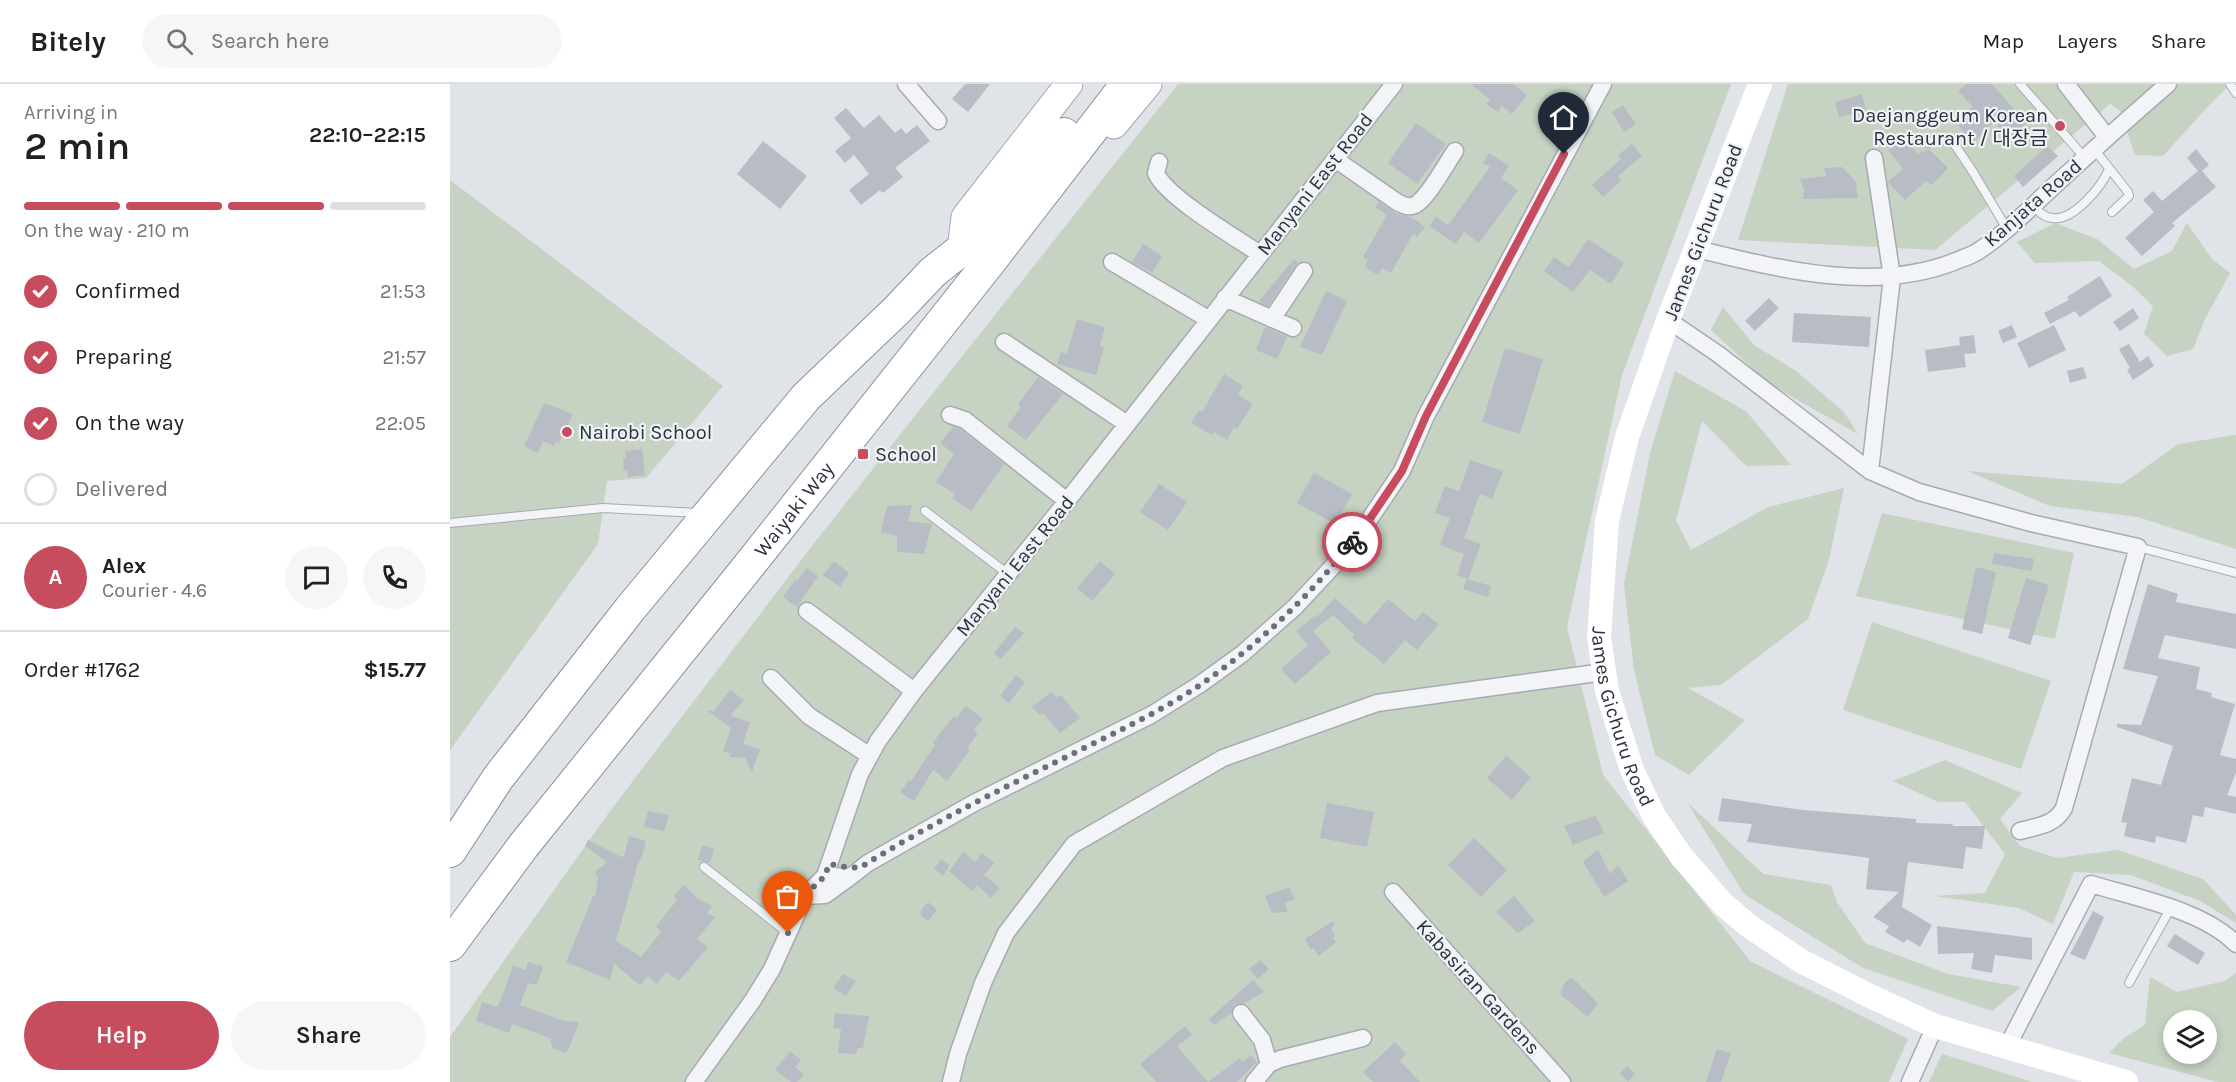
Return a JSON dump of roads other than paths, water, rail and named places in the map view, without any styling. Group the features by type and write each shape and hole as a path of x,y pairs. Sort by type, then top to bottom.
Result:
{"highway":[{"path":"974,257 1120,87"},
{"name":"Waiyaki Way","path":"450,851 498,778 630,609 806,397 897,310 933,272 974,257"},
{"name":"Waiyaki Way","path":"450,945 524,845 759,554 974,257"}],"main road":[{"path":"974,257 965,217 1069,84"},
{"name":"James Gichuru Road","path":"1761,84 1668,320 1627,437 1607,521 1599,637 1607,691 1632,770 1654,816 1681,856 1723,904 1749,926 1801,961 1935,1026 2126,1082"},
{"name":"Waiyaki Way","path":"974,257 1038,217 1120,87"}],"street":[{"path":"906,84 938,121"},
{"name":"Manyani East Road","path":"694,1082 753,1000 772,969 804,896 827,870 860,774 878,741 914,692 1009,575 1208,318 1394,84"},
{"path":"804,896 825,895 855,872 974,803 1151,715 1200,685 1242,654 1295,607 1335,564 1402,471 1426,416 1603,84"},
{"path":"2066,84 2107,136"},
{"name":"Kanjata Road","path":"1697,249 1762,265 1835,275 1892,277 1935,269 1975,253 2007,229 2107,136 2168,84"},
{"path":"1335,159 1396,202 1407,207 1423,199 1455,151"},
{"path":"1870,471 1892,277 1874,158"},
{"path":"1159,162 1156,172 1163,184 1187,204 1260,254"},
{"path":"1112,262 1208,318"},
{"path":"1272,319 1304,272"},
{"path":"1225,298 1293,328"},
{"path":"1668,320 1718,354 1870,471 1919,492 2031,523 2138,547 2064,808 2060,817 2053,822 2020,831"},
{"path":"1004,342 1127,424"},
{"path":"950,415 965,420 1067,501"},
{"path":"807,611 914,692"},
{"path":"951,1082 958,1054 983,983 1006,933 1074,844 1223,758 1377,703 1604,672"},
{"path":"771,678 809,716 870,756"},
{"path":"827,870 850,868 855,872"},
{"path":"2007,1047 2091,884 2211,924 2236,944"},
{"name":"Kabasiran Gardens","path":"1393,892 1562,1082"},
{"path":"1241,1013 1262,1040 1269,1064"},
{"path":"1910,1082 1935,1026"},
{"path":"1254,1082 1269,1064 1280,1059 1363,1038"}],"lane":[{"path":"2020,84 2089,154 2109,169 2128,192 2129,196 2112,212"},
{"path":"2230,84 2236,93"},
{"path":"1928,143 1938,139 1953,142 2007,229"},
{"path":"2032,206 2043,216 2061,218 2088,200 2104,180 2109,169"},
{"path":"450,523 603,508 708,514"},
{"path":"925,511 1009,575"},
{"path":"2138,547 2236,573"},
{"path":"704,867 788,933"},
{"path":"2129,982 2170,909"}],"place":[{"name":"Daejanggeum Korean Restaurant / 대장금","path":"2060,126"},
{"name":"Nairobi School","path":"567,432"},
{"name":"School","path":"863,454"}]}
